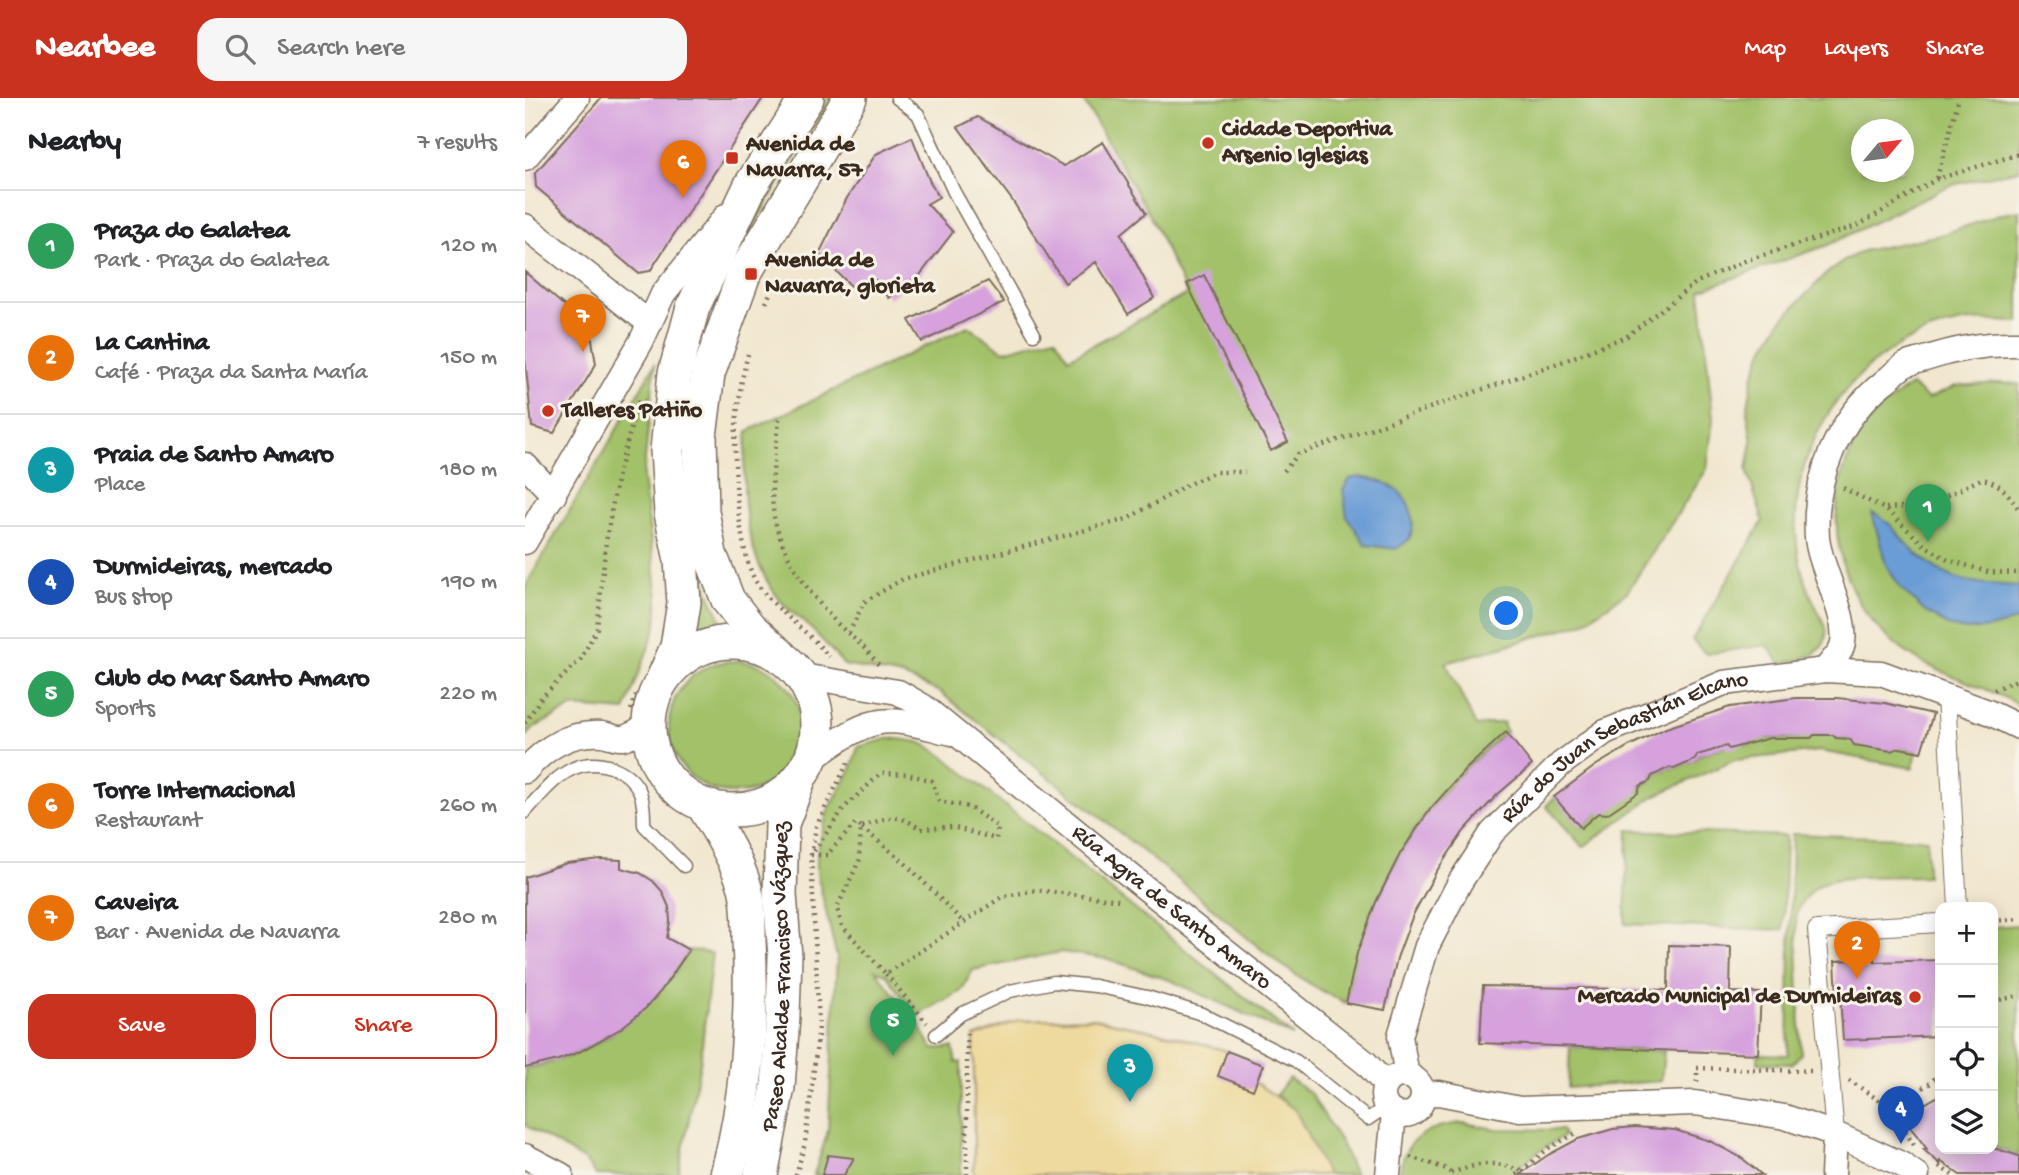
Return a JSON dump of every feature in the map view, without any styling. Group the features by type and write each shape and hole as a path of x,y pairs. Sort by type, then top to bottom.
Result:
{"main road":[{"path":"807,98 751,185 692,307 675,373 667,450 671,513 681,560 684,603 677,647 652,701 648,726 653,751 663,774 681,793 703,805 728,811 754,809 778,799 805,770 818,730 814,701 791,665 749,627 728,600 710,554 702,511 700,436 708,374 744,274 850,98"},
{"path":"663,679 681,659 704,646 730,641 756,644 791,665"},
{"name":"Paseo Alcalde Francisco Vázquez","path":"761,1175 778,1087 782,1028 785,956 781,895 782,824 805,770"},
{"name":"Paseo Alcalde Francisco Vázquez","path":"703,805 725,840 747,895 752,992 747,1056 733,1154 727,1175"}],"street":[{"path":"525,158 577,98"},
{"path":"525,542 641,342 663,294 751,185"},
{"path":"525,226 648,322"},
{"path":"525,250 555,250"},
{"path":"1825,670 1841,649 1845,635 1842,616 1831,591 1817,539 1817,508 1822,475 1835,442 1846,424 1876,388 1905,366 1958,348 1996,343 2019,344"},
{"path":"525,465 554,495"},
{"name":"Rúa Agra de Santo Amaro","path":"791,665 898,692 924,707 954,734 1366,1063 1399,1095"},
{"name":"Rúa do Juan Sebastián Elcano","path":"1394,1165 1400,1036 1427,946 1459,882 1492,833 1561,764 1605,732 1724,683 1825,670 1881,673 1988,712 2019,727"},
{"path":"1946,696 1958,902"},
{"name":"Rúa Agra de Santo Amaro","path":"805,770 853,732 876,722 902,722 954,734"},
{"path":"525,771 538,756 557,742 579,735 603,734 622,739 648,726"},
{"path":"1833,1175 1835,1134 1817,930 1935,923"},
{"path":"1399,1095 1439,1093 1520,1109 1695,1103 1785,1117 1835,1134 1901,1164 1922,1163"},
{"path":"525,1156 561,1175"}],"lane":[{"path":"897,98 918,114 954,192 1034,334"},
{"path":"525,812 558,777 576,767 609,765 624,773 639,790 644,807 644,825 684,866"},
{"path":"936,1035 961,1014 1010,991 1054,982 1095,986 1134,994 1202,1014 1296,1061 1369,1119 1399,1095"}],"path":[{"path":"1937,179 1959,98"},
{"path":"1284,471 1298,454 1564,361 1627,336 1697,282 1747,260 1857,226 1937,179 2019,154"},
{"path":"762,311 782,269"},
{"path":"750,345 740,381 734,434 736,491 744,548 757,583 785,616 814,638 830,659"},
{"path":"525,723 541,698 581,659 597,628 606,542 618,474 639,400 653,404"},
{"path":"779,419 772,493 776,525 798,575 835,621 869,650 898,692"},
{"path":"849,633 865,602 904,579 1127,519 1215,472 1245,472"},
{"path":"1885,509 1927,504 1981,479 1997,484 2019,510"},
{"path":"1836,484 1885,509 1923,544 1946,559 1988,572 2019,573"},
{"path":"1986,693 2019,679"},
{"path":"796,1175 805,1143 819,1027 811,855 816,827 851,755"},
{"path":"811,855 844,808 881,773 907,774 932,781 939,801 969,807 998,827 996,839 952,827 920,829 907,820 891,817 862,827"},
{"path":"811,855 827,855 856,823 905,863 964,923"},
{"path":"862,827 859,861 837,908 842,926 936,1035"},
{"path":"886,974 1002,897 1036,890 1123,900"},
{"path":"1998,920 2019,919"},
{"path":"1998,999 2019,996"},
{"path":"961,1014 967,1031 967,1175"},
{"path":"1697,1091 1697,1068 1830,1072 1846,1078 1889,1107 1922,1163 1952,1175"},
{"path":"1889,1107 1935,1078"},
{"path":"1394,1165 1425,1160 1447,1169 1452,1174 1476,1165 1503,1164 1518,1173 1549,1148 1582,1130"}],"green space":[{"path":"823,98 833,98 756,223 716,301 708,298 726,257"},
{"path":"1082,98 2019,98 2019,170 1948,186 1828,245 1700,290 1713,419 1707,469 1627,592 1583,623 1446,663 1476,726 1503,722 1506,732 1442,793 1404,848 1375,906 1346,1003 1300,977 1257,946 1146,854 940,692 903,676 844,665 815,632 787,608 772,589 761,569 748,525 744,478 748,431 968,326 1004,351 1055,337 1069,358 1187,294 1151,217"},
{"path":"2019,211 2019,322 1971,321 1930,331 1893,349 1860,374 1834,406 1813,441 1801,480 1796,521 1802,572 1826,628 1823,645 1805,658 1780,663 1767,645 1706,654 1692,640 1763,521 1747,470 1752,442 1747,412 1753,377 1763,350 1782,319 1827,273 1863,251 1940,235"},
{"path":"655,364 643,478 658,597 656,627 625,711 573,707 535,727 525,738 525,587"},
{"path":"2019,384 2019,705 1914,657 1877,627 1860,604 1847,578 1839,550 1837,521 1839,492 1846,464 1863,429 1888,402 1911,385 1928,399 1956,386"},
{"path":"700,563 708,591 721,620 719,623 699,624 692,566"},
{"path":"735,661 760,666 781,681 796,702 801,727 796,752 781,773 760,788 735,793 710,788 689,773 674,752 669,727 674,702 689,681 710,666"},
{"path":"1834,735 1836,738 1853,739 1891,751 1895,746 1917,752 1913,768 1820,751 1735,760 1654,796 1583,847 1546,806 1555,797 1582,827 1601,810 1650,781 1651,777 1670,767 1674,769 1695,760 1696,756 1727,746 1752,744 1754,740"},
{"path":"891,738 919,742 937,751 1293,1036 1172,981 1108,959 1061,952 973,970 961,991 916,1016 886,974 875,970 919,1025 933,1049 953,1047 956,1063 961,1062 961,1175 814,1175 828,1131 837,958 817,873 817,852 827,813 851,769 858,747"},
{"path":"1628,830 1786,836 1783,930 1625,924"},
{"path":"1792,834 1927,839 1927,876 1842,879 1821,884 1809,893 1796,914 1801,1054 1792,1064 1758,1063 1758,1054 1788,1055"},
{"path":"2019,925 2019,1156 1998,1149 1998,927"},
{"path":"689,950 712,953 700,1064 678,1175 596,1175 585,1161 525,1125 525,1068 576,1054 621,1028 658,993"},
{"path":"1570,1047 1664,1051 1661,1081 1568,1088"},
{"path":"1289,1078 1311,1094 1341,1143 1355,1175 1327,1175 1295,1110 1276,1095"},
{"path":"1464,1123 1496,1129 1562,1130 1564,1136 1537,1152 1509,1175 1400,1175 1406,1152 1420,1136 1440,1127"}],"sand":[{"path":"1093,1018 1175,1036 1227,1051 1256,1083 1295,1110 1327,1175 974,1175 974,1037 1019,1020"}],"water":[{"path":"1359,477 1391,486 1407,502 1413,527 1408,540 1396,549 1366,545 1347,517 1343,490 1350,479"},
{"path":"1872,513 1888,522 1923,559 1947,575 1972,582 2019,586 2019,620 1990,628 1966,630 1951,627 1924,611 1900,587 1886,565"}],"building":[{"path":"601,98 763,98 650,271 638,273 536,187 535,173"},
{"path":"978,117 1064,166 1103,142 1146,213 1121,234 1154,298 1128,314 1096,262 1065,283 1012,200 958,127"},
{"path":"912,137 939,197 927,204 953,232 920,275 889,298 875,280 858,293 819,254 847,198 876,154"},
{"path":"525,272 590,328 596,364 554,433 532,427 525,358"},
{"path":"1204,275 1288,442 1271,451 1187,284"},
{"path":"988,281 1004,302 922,342 909,320"},
{"path":"1796,698 1837,698 1885,703 1933,714 1921,752 1900,748 1891,751 1854,745 1850,739 1836,738 1833,735 1814,735 1811,738 1770,738 1729,749 1726,746 1697,755 1695,760 1674,769 1670,767 1652,776 1650,781 1640,786 1638,793 1607,814 1598,813 1581,828 1554,797 1595,766 1666,728 1730,707"},
{"path":"1506,732 1532,765 1497,795 1464,831 1436,872 1413,915 1397,958 1385,1010 1346,1003 1357,953 1376,902 1400,854 1431,808 1466,769"},
{"path":"600,859 621,860 621,868 640,873 653,881 662,891 669,907 667,938 689,950 661,991 646,1008 620,1029 579,1052 525,1068 525,877 567,863"},
{"path":"1669,945 1731,947 1730,992 1761,993 1758,1054 1480,1043 1483,986 1668,990"},
{"path":"1935,960 1935,1036 1843,1040 1835,961"},
{"path":"1227,1051 1263,1065 1253,1090 1218,1076"},
{"path":"1935,1098 1935,1154 1998,1154 1998,1149 2019,1156 2019,1175 1960,1175 1940,1161 1940,1164 1923,1149 1927,1149 1905,1120 1913,1115 1911,1112"},
{"path":"1635,1127 1675,1130 1710,1141 1742,1158 1762,1175 1519,1175 1578,1139 1613,1129"},
{"path":"828,1155 854,1158 844,1175 822,1175"}],"place":[{"name":"Cidade Deportiva Arsenio Iglesias","path":"1208,143"},
{"name":"Avenida de Navarra, 57","path":"732,158"},
{"name":"Torre Internacional","path":"683,198"},
{"name":"Avenida de Navarra, glorieta","path":"751,274"},
{"name":"Caveira","path":"583,352"},
{"name":"Talleres Patiño","path":"548,411"},
{"name":"Praza do Galatea","path":"1928,542"},
{"name":"La Cantina","path":"1857,979"},
{"name":"Mercado Municipal de Durmideiras","path":"1915,997"},
{"name":"Club do Mar Santo Amaro","path":"893,1056"},
{"name":"Praia de Santo Amaro","path":"1130,1102"},
{"name":"Durmideiras, mercado","path":"1901,1144"}]}
